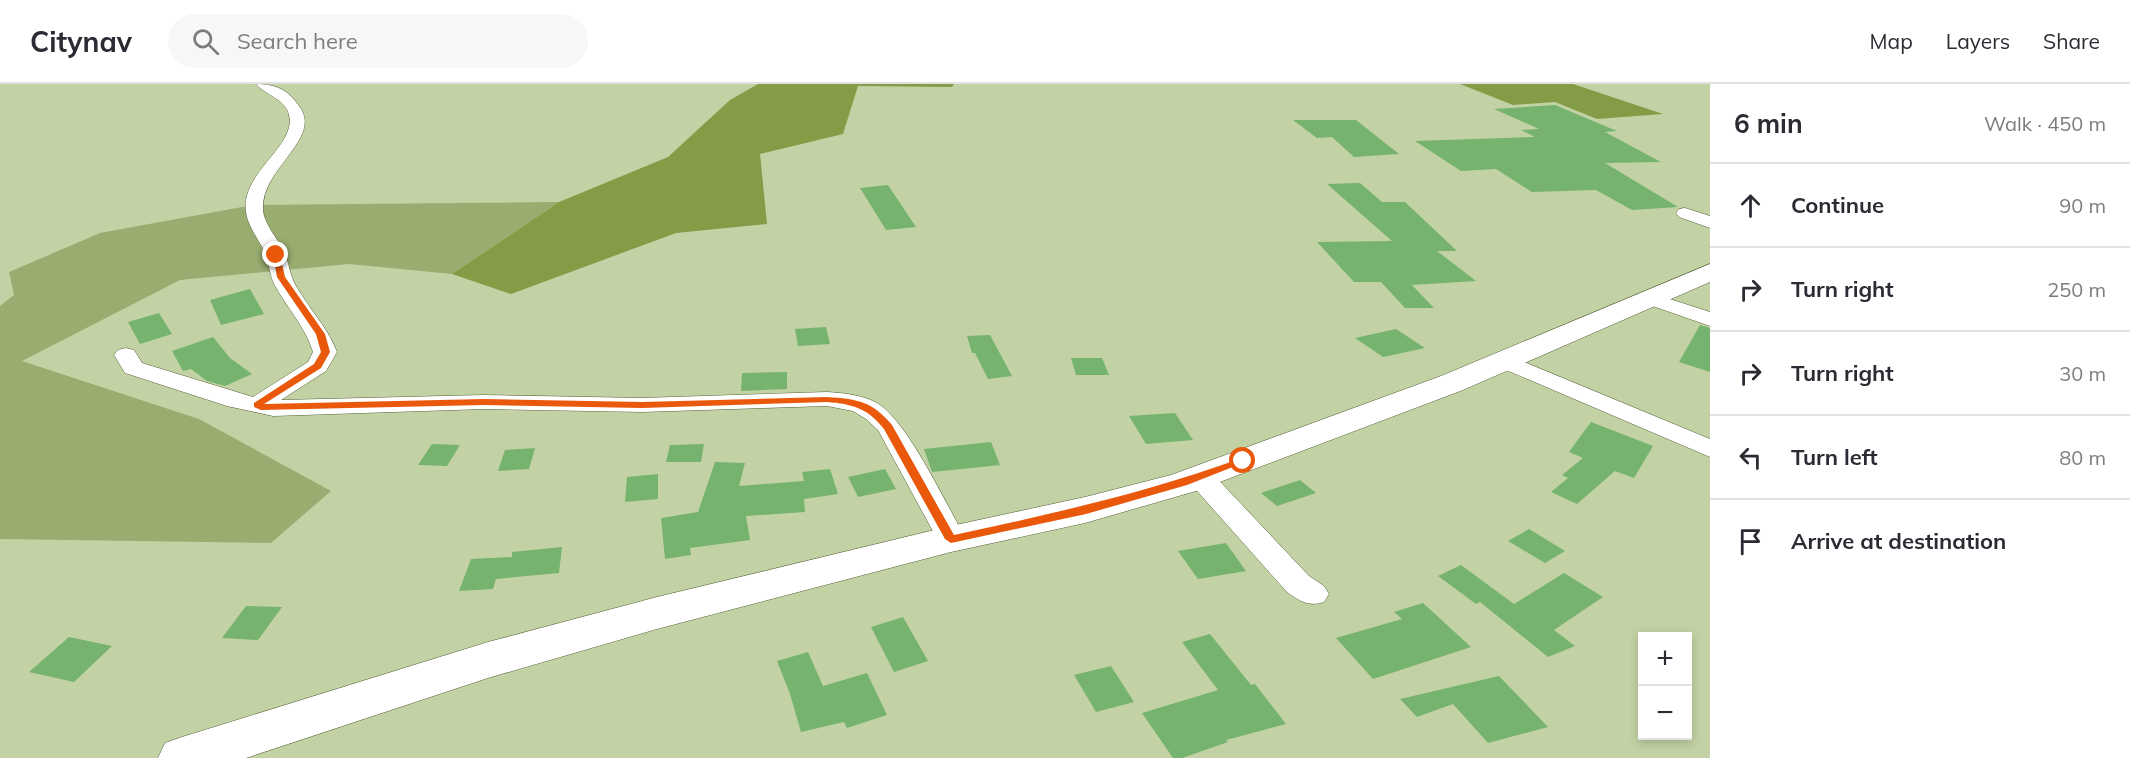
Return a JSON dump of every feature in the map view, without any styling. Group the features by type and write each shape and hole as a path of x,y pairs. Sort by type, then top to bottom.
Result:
{"main road":[{"path":"182,758 488,660 657,613 951,539 1086,510 1200,477 1400,404 1710,272"}],"street":[{"path":"257,405 318,366 326,352 320,334 281,277 276,255 260,230 254,205 259,182 297,130 298,116 287,99 264,84"},
{"path":"1685,213 1710,222"},
{"path":"1648,298 1710,319"},
{"path":"126,355 133,368 141,371 273,408 484,402 642,405 827,399 849,401 864,405 877,413 889,428 951,539"},
{"path":"1505,361 1710,449"},
{"path":"1200,477 1298,584 1313,594"}],"green space":[{"path":"758,84 954,84 952,87 858,86 843,134 760,154 767,224 676,233 511,294 452,274 559,202 668,157 730,100"},
{"path":"1460,84 1573,84 1663,114 1597,119 1555,102 1513,105"},
{"path":"559,202 452,274 349,264 180,280 22,361 199,419 331,491 271,543 0,539 0,306 14,295 9,272 100,233 253,205"}],"building":[{"path":"1555,105 1617,131 1605,132 1661,162 1605,163 1678,207 1632,210 1596,190 1532,192 1496,169 1461,171 1415,141 1535,137 1521,130 1539,129 1494,109"},
{"path":"1293,120 1356,120 1399,154 1354,157 1332,137 1317,138"},
{"path":"1360,183 1382,202 1405,202 1457,251 1437,251 1476,281 1412,285 1434,308 1405,308 1381,282 1354,282 1317,242 1392,241 1327,184"},
{"path":"888,185 916,227 886,230 860,188"},
{"path":"250,289 264,314 221,325 210,300"},
{"path":"159,313 172,334 140,344 128,322"},
{"path":"1700,325 1710,328 1710,372 1679,362"},
{"path":"826,327 830,344 798,346 795,329"},
{"path":"1396,329 1425,348 1383,357 1355,338"},
{"path":"990,335 1012,376 988,379 975,353 972,353 967,336"},
{"path":"213,337 230,358 252,374 225,386 207,381 191,369 183,371 172,351"},
{"path":"1071,358 1102,358 1109,375 1076,375"},
{"path":"787,372 787,389 741,391 742,373"},
{"path":"1175,413 1193,440 1146,444 1129,416"},
{"path":"1591,422 1653,446 1634,478 1615,471 1577,504 1551,492 1568,478 1562,475 1583,458 1569,452"},
{"path":"991,442 1000,465 932,472 924,449"},
{"path":"432,444 460,445 447,466 418,465"},
{"path":"704,444 701,462 666,462 670,445"},
{"path":"535,448 529,469 498,471 505,450"},
{"path":"715,462 745,463 739,486 804,481 802,472 830,469 838,494 804,499 805,512 746,516 750,540 690,548 691,555 665,559 661,518 698,512"},
{"path":"885,469 896,489 858,497 848,477"},
{"path":"658,474 658,499 625,502 627,477"},
{"path":"1300,480 1316,493 1277,506 1261,493"},
{"path":"1529,529 1565,551 1545,563 1508,541"},
{"path":"1226,543 1246,571 1198,579 1178,551"},
{"path":"562,547 559,573 496,579 493,589 459,591 471,559 512,557 512,552"},
{"path":"1461,565 1514,604 1564,573 1603,597 1554,630 1575,646 1548,657 1480,602 1476,604 1438,576"},
{"path":"1423,603 1471,647 1373,679 1336,638 1402,619 1394,612"},
{"path":"246,606 282,607 258,640 222,638"},
{"path":"903,617 928,661 894,672 871,627"},
{"path":"1210,634 1251,685 1255,684 1286,724 1226,740 1228,742 1182,758 1173,758 1142,713 1218,690 1182,642"},
{"path":"69,637 112,646 74,682 29,672"},
{"path":"808,652 823,686 867,673 887,715 847,728 844,722 801,732 777,661"},
{"path":"1111,666 1134,702 1096,712 1074,675"},
{"path":"1499,676 1548,727 1488,743 1453,704 1417,717 1400,699"}],"route":[{"path":"276,255 281,277 320,334 326,352 318,366 264,399 257,405 261,407 484,402 642,405 827,399 849,401 864,405 877,413 889,428 951,539 1086,510 1183,483 1243,461"}]}
